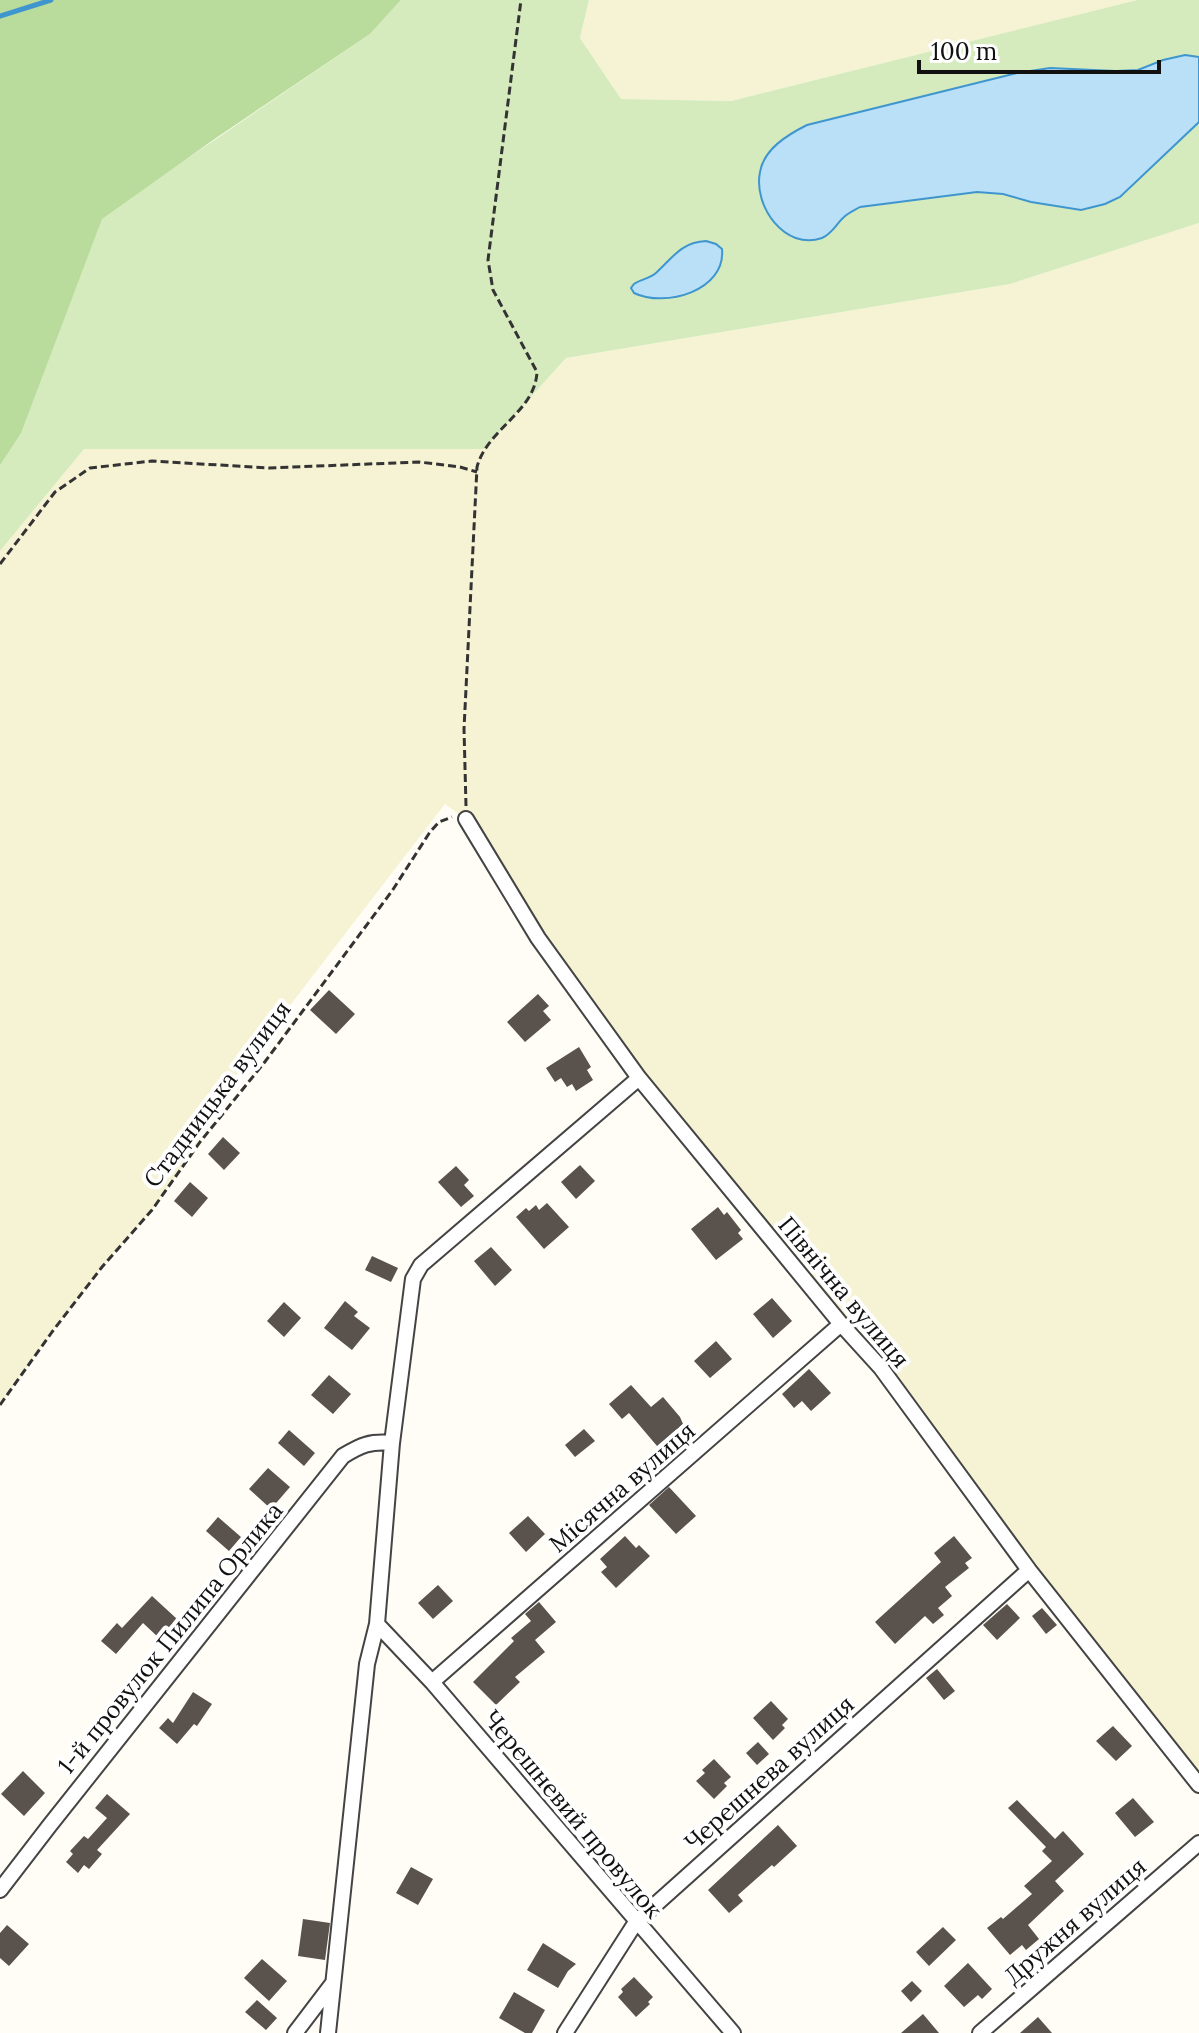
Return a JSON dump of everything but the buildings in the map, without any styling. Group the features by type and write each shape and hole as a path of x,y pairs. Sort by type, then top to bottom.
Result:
{"street":[{"name":"Північна вулиця","path":"466,819 538,938 639,1078 841,1324 881,1368 1029,1570 1199,1785"},
{"path":"328,2033 367,1664 377,1624 392,1443 411,1287 421,1265 639,1078"},
{"name":"Місячна вулиця","path":"432,1682 841,1324"},
{"name":"1-й провулок Пилипа Орлика","path":"0,1890 343,1456 361,1445 392,1443"},
{"name":"Черешнева вулиця","path":"565,2033 636,1922 1029,1570"},
{"name":"Черешневий провулок","path":"377,1624 432,1682 733,2033"},
{"name":"Дружня вулиця","path":"980,2033 1199,1843"},
{"path":"295,2033 333,1983"}],"path":[{"path":"466,819 464,729 477,472 484,449 531,396 537,384 537,372 493,290 488,260 521,0"},
{"path":"0,564 55,492 90,468 152,461 269,468 419,462 477,472"},
{"name":"Стадницька вулиця","path":"0,1405 102,1267 152,1210 200,1142 273,1051 392,891 430,832 446,818 466,819"}],"shaded area":[{"path":"589,0 1137,0 731,101 621,99 580,38"},
{"path":"1199,223 1199,1785 881,1368 639,1078 466,819 445,804 198,1125 200,1142 152,1210 102,1267 0,1405 0,551 84,449 484,449 566,358 1010,284"}],"green space":[{"path":"0,0 401,0 370,34 102,219 21,433 0,465"},
{"path":"401,0 589,0 580,38 621,99 731,101 1137,0 1199,0 1199,223 1010,284 566,358 484,449 84,449 0,551 0,321 72,227 163,175 370,34"}],"water":[{"path":"1185,55 1199,57 1199,122 1120,197 1105,204 1081,210 1003,194 977,192 860,207 826,236 808,240 784,232 774,223 762,198 760,172 766,156 784,138 807,125 1017,73 1050,68 1138,70"},
{"path":"706,241 722,249 721,264 704,285 677,297 647,297 634,293 631,288 634,284 654,274 678,251 690,244"}],"waterway":[{"path":"0,16 51,0"}]}
